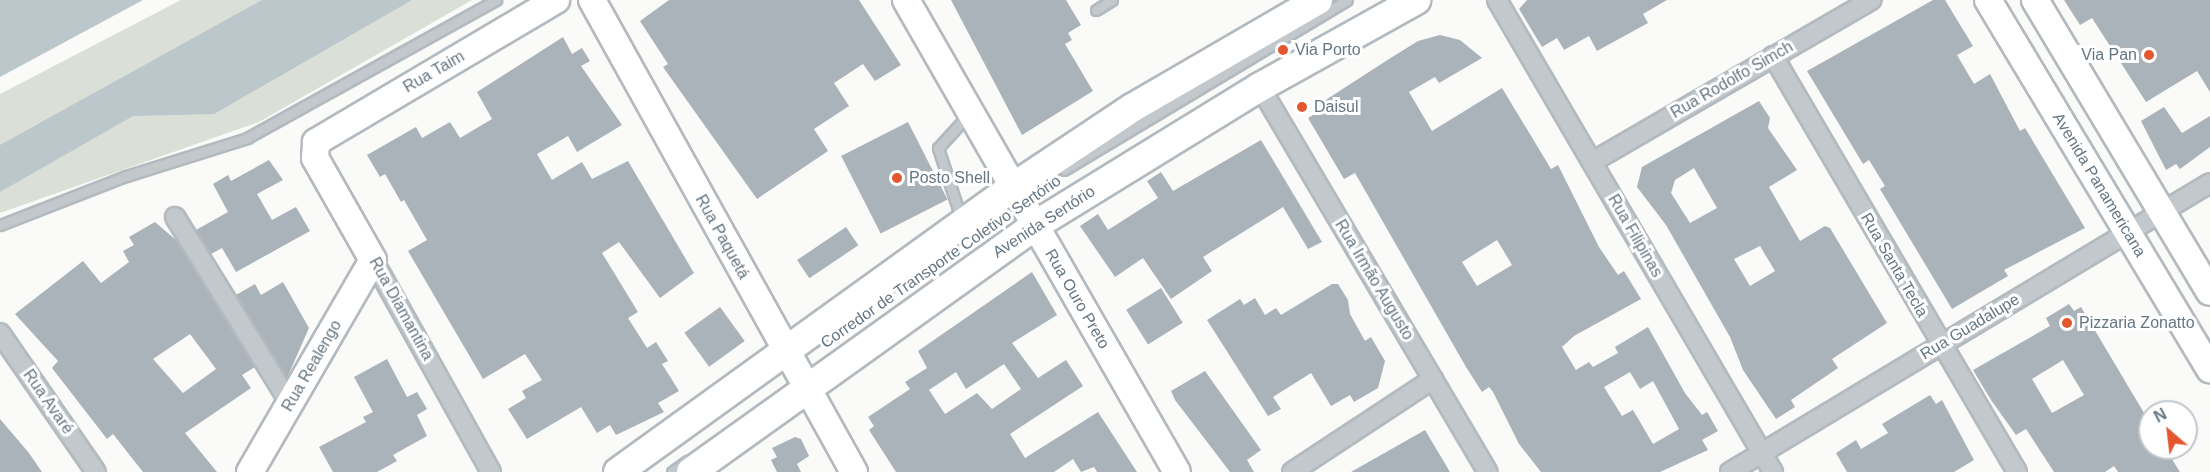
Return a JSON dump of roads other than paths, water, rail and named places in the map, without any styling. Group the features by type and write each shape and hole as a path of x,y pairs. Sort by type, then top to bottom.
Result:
{"main road":[{"name":"Avenida Sertório","path":"618,472 796,375 1024,208 1132,108 1318,0"},
{"name":"Avenida Sertório","path":"691,472 963,224 1024,208 1260,87 1416,0"}],"street":[{"name":"Rua Taim","path":"314,146 321,138 556,0"},
{"name":"Rua Paquetá","path":"591,0 796,375 854,472"},
{"name":"Rua Ouro Preto","path":"906,0 969,114 1177,472"},
{"name":"Rua Filipinas","path":"1497,0 1773,472"},
{"name":"Rua Rodolfo Simch","path":"1592,162 1872,0"},
{"name":"Avenida Panamericana","path":"1988,0 2210,370"},
{"path":"2035,0 2210,292"},
{"name":"Rua Santa Tecla","path":"1773,56 1940,345 2017,472"},
{"name":"Rua Irmão Augusto","path":"1260,87 1488,472"},
{"name":"Rua Diamantina","path":"314,146 315,158 491,472"},
{"name":"Rua Guadalupe","path":"1730,472 2210,183"},
{"path":"175,217 290,404"},
{"name":"Rua Realengo","path":"250,472 373,260"},
{"name":"Rua Avaré","path":"0,333 96,472"},
{"path":"1292,472 1433,379"}],"lane":[{"path":"0,225 126,176 247,138 496,0"},
{"path":"1096,9 1112,0"},
{"name":"Corredor de Transporte Coletivo Sertório","path":"1058,173 1347,0"},
{"path":"1220,97 1391,0"},
{"path":"963,224 938,148 969,114"},
{"path":"639,472 796,375"},
{"path":"672,472 796,375"}],"place":[{"name":"Via Porto","path":"1283,50"},
{"name":"Via Pan","path":"2149,55"},
{"name":"Daisul","path":"1302,107"},
{"name":"Posto Shell","path":"897,178"},
{"name":"Pizzaria Zonatto","path":"2067,323"}]}
